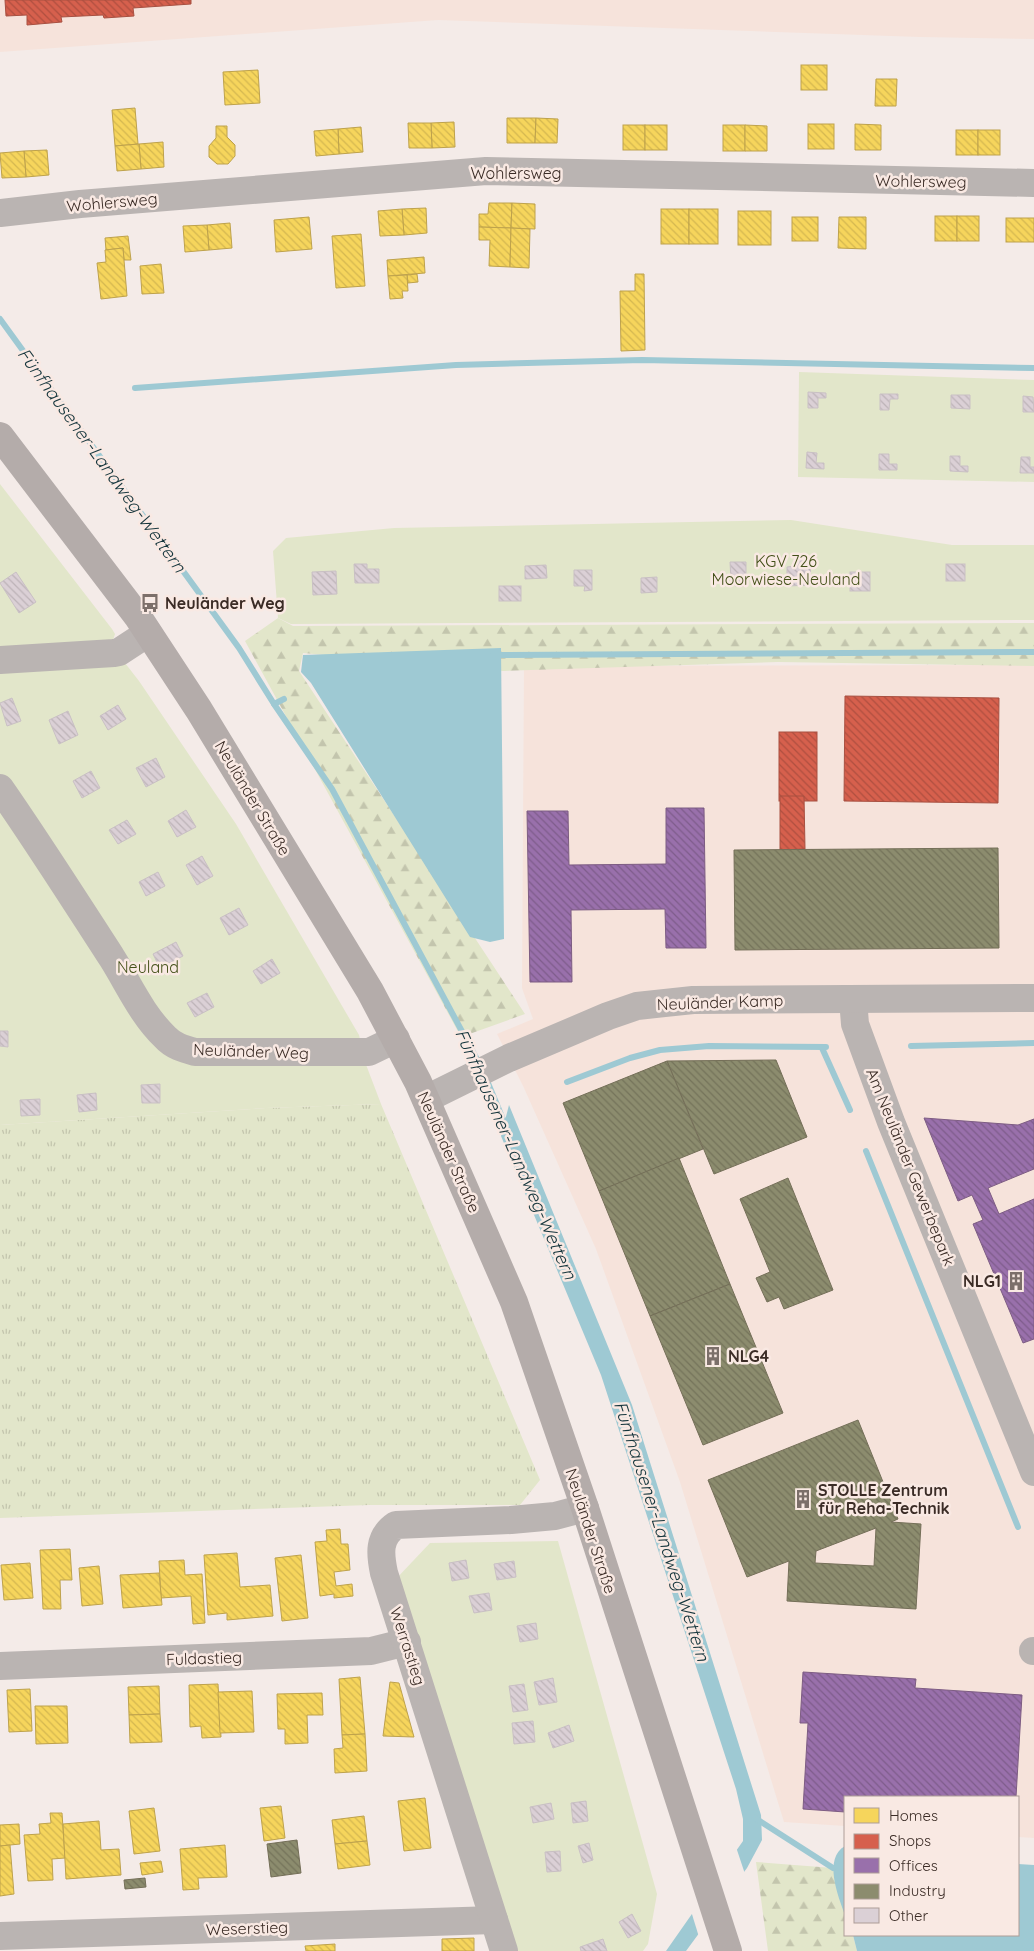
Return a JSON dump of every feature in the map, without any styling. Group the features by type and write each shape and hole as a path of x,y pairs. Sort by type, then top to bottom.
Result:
{"main road":[{"name":"Neuländer Straße","path":"0,436 148,633 200,710 370,991 426,1099 514,1302 585,1508 724,1941"}],"street":[{"name":"Wohlersweg","path":"0,213 80,204 486,171 1034,184"},
{"path":"0,660 114,653 119,652 148,633"},
{"name":"Neuländer Weg","path":"0,788 36,840 129,986 144,1014 161,1033 179,1047 195,1052 370,1052 396,1039"},
{"name":"Neuländer Kamp","path":"426,1099 509,1058 608,1016 637,1006 693,1000 1034,998"},
{"name":"Am Neuländer Gewerbepark","path":"853,999 856,1024 891,1122 1034,1472"},
{"name":"Werrastieg","path":"504,1951 382,1562 381,1547 385,1534 396,1525 511,1520 555,1516 585,1508"},
{"name":"Fuldastieg","path":"0,1666 371,1651 407,1642"},
{"name":"Weserstieg","path":"0,1936 494,1920"}],"shaded area":[{"path":"0,0 1034,0 1034,39 920,37 438,20 0,52"},
{"path":"1034,665 1034,1838 1019,1837 1019,1796 844,1796 844,1826 784,1822 680,1482 596,1249 524,1088 497,1034 533,1019 522,988 524,666"}],"green space":[{"path":"799,372 1034,380 1034,482 798,477"},
{"name":"Neuland","path":"0,484 112,629 115,634 113,640 125,663 236,824 359,1035 365,1062 381,1104 266,1108 0,1125"},
{"name":"KGV 726 Moorwiese-Neuland","path":"791,520 952,545 1034,545 1034,620 291,624 278,618 273,551 286,538 394,528"},
{"path":"278,618 293,626 1034,623 1034,666 778,662 503,671 303,653 299,671 525,1014 461,1037 245,641"},
{"path":"381,1104 540,1480 520,1505 369,1505 0,1518 0,1125 266,1108"},
{"path":"558,1541 657,1894 648,1944 643,1951 518,1951 395,1580 430,1543"},
{"path":"756,1862 833,1868 844,1911 844,1936 853,1936 857,1951 768,1951"}],"water":[{"path":"501,648 504,939 490,942 470,937 311,683 301,672 303,655"},
{"path":"509,1105 632,1405 761,1815 762,1840 747,1868 686,1951 666,1951 743,1841 743,1819 736,1789 601,1375 501,1136"},
{"path":"844,1847 844,1912 836,1888 833,1868 838,1852"},
{"path":"1019,1864 1034,1865 1034,1951 857,1951 853,1936 1019,1936"}],"pier":[{"path":"736,1847 745,1874 699,1937 691,1911"}],"building: Homes":[{"path":"801,65 827,65 827,90 801,90"},
{"path":"258,70 260,103 225,105 223,72"},
{"path":"876,79 897,79 896,106 875,106"},
{"path":"135,108 138,144 115,146 112,110"},
{"path":"507,118 536,118 535,143 507,143"},
{"path":"536,118 558,119 557,143 535,143"},
{"path":"454,122 455,147 432,148 431,123"},
{"path":"408,123 431,123 432,148 409,148"},
{"path":"808,124 834,124 834,149 808,149"},
{"path":"855,124 881,125 881,150 855,150"},
{"path":"623,125 645,125 645,150 623,150"},
{"path":"645,125 667,125 667,150 645,150"},
{"path":"723,125 745,125 745,151 723,151"},
{"path":"745,125 767,126 767,151 745,151"},
{"path":"216,126 227,126 227,137 235,145 235,156 228,164 217,164 209,157 209,146 216,138"},
{"path":"361,127 363,152 339,154 338,129"},
{"path":"338,129 339,154 316,156 314,131"},
{"path":"956,130 978,130 978,155 956,155"},
{"path":"978,130 1000,130 1000,155 978,155"},
{"path":"163,142 164,167 141,169 139,144"},
{"path":"139,144 141,169 117,171 115,146"},
{"path":"47,150 49,175 26,177 24,151"},
{"path":"24,151 26,177 2,178 0,153"},
{"path":"489,203 512,203 511,228 479,227 479,214 488,214"},
{"path":"512,203 535,204 535,229 511,228"},
{"path":"426,208 427,233 404,235 402,209"},
{"path":"402,209 404,235 380,236 378,211"},
{"path":"661,209 689,209 689,244 661,244"},
{"path":"689,209 718,209 718,244 689,244"},
{"path":"738,211 771,211 771,245 738,245"},
{"path":"935,216 957,216 957,241 935,241"},
{"path":"957,216 979,216 979,241 957,241"},
{"path":"309,217 312,249 276,252 274,220"},
{"path":"792,217 818,217 818,241 792,241"},
{"path":"839,217 866,217 866,249 838,248"},
{"path":"1006,218 1034,218 1034,242 1006,242"},
{"path":"230,223 232,248 209,250 207,225"},
{"path":"207,225 209,250 185,252 183,226"},
{"path":"479,227 511,228 510,267 489,266 490,240 479,240"},
{"path":"511,228 530,229 529,268 510,267"},
{"path":"361,234 365,286 336,288 332,236"},
{"path":"128,236 131,260 124,260 123,248 106,250 105,238"},
{"path":"123,248 127,296 101,299 97,263 106,262 105,250"},
{"path":"424,257 425,273 388,276 387,260"},
{"path":"161,264 164,293 142,294 140,266"},
{"path":"417,274 418,282 408,283 407,275"},
{"path":"635,274 644,274 645,350 621,351 620,291 635,291"},
{"path":"407,275 408,291 402,291 403,298 390,299 388,276"},
{"path":"340,1529 341,1544 348,1544 350,1570 334,1572 336,1586 352,1584 353,1596 334,1598 334,1594 320,1596 315,1542 327,1541 326,1530"},
{"path":"70,1549 72,1580 60,1580 61,1609 43,1609 40,1550"},
{"path":"237,1553 240,1587 270,1585 273,1616 227,1620 227,1613 208,1615 204,1555"},
{"path":"301,1555 308,1618 282,1621 275,1558"},
{"path":"184,1560 185,1575 202,1574 205,1623 193,1624 191,1596 161,1598 159,1561"},
{"path":"30,1563 33,1598 4,1600 1,1565"},
{"path":"99,1566 103,1604 82,1606 79,1568"},
{"path":"159,1573 162,1605 123,1608 120,1575"},
{"path":"360,1677 365,1734 342,1735 339,1679"},
{"path":"390,1682 399,1683 414,1737 383,1736"},
{"path":"218,1684 221,1737 202,1738 201,1726 190,1727 189,1685"},
{"path":"159,1686 160,1714 129,1715 128,1687"},
{"path":"30,1689 32,1731 9,1732 7,1690"},
{"path":"252,1691 254,1732 220,1733 218,1692"},
{"path":"322,1693 323,1715 307,1715 308,1743 285,1744 285,1729 278,1729 277,1694"},
{"path":"35,1706 67,1706 68,1743 36,1744"},
{"path":"160,1714 162,1742 130,1743 129,1715"},
{"path":"365,1734 367,1771 335,1773 334,1749 343,1748 342,1735"},
{"path":"425,1798 431,1848 404,1851 398,1801"},
{"path":"281,1806 285,1838 264,1841 260,1808"},
{"path":"154,1808 160,1851 134,1854 129,1811"},
{"path":"50,1813 62,1813 65,1858 52,1859 53,1880 28,1881 24,1835 40,1834 39,1824 51,1823"},
{"path":"364,1816 367,1841 335,1844 332,1820"},
{"path":"99,1821 101,1850 119,1849 121,1875 66,1879 63,1824"},
{"path":"19,1824 20,1844 0,1846 0,1825"},
{"path":"367,1841 370,1865 338,1869 335,1844"},
{"path":"10,1845 14,1894 0,1896 0,1846"},
{"path":"225,1845 227,1877 198,1878 199,1889 183,1890 180,1849"},
{"path":"161,1861 163,1872 142,1875 140,1863"},
{"path":"474,1938 474,1951 442,1951 442,1939"},
{"path":"335,1944 335,1951 306,1951 305,1946"}],"building: Shops":[{"path":"5,0 191,0 191,4 133,8 134,16 104,18 103,15 61,17 62,22 27,25 27,15 6,16"},
{"path":"845,696 999,698 998,803 844,801"},
{"path":"779,732 817,732 817,801 779,801"},
{"path":"780,796 804,796 805,849 780,850"}],"building: Offices":[{"path":"666,808 704,808 706,948 666,948 665,909 571,910 572,982 530,982 527,811 568,811 569,865 666,864"},
{"name":"NLG1","path":"924,1118 1018,1125 1034,1119 1034,1169 988,1188 999,1214 1034,1199 1034,1339 1023,1343 973,1224 983,1220 972,1195 958,1201"},
{"path":"803,1672 916,1679 915,1688 1022,1695 1016,1796 844,1796 844,1812 803,1809 808,1723 800,1723"}],"building: Industry":[{"path":"998,848 999,948 735,950 734,850"},
{"path":"776,1060 807,1137 714,1174 667,1061"},
{"path":"667,1061 703,1149 599,1191 563,1103"},
{"path":"679,1158 730,1284 650,1316 599,1191"},
{"path":"788,1178 833,1290 784,1309 779,1297 767,1302 756,1278 770,1272 740,1199"},
{"name":"NLG4","path":"730,1284 783,1413 703,1445 650,1316"},
{"name":"STOLLE Zentrum für Reha-Technik","path":"858,1420 898,1519 891,1522 921,1524 916,1609 787,1601 789,1561 747,1577 708,1480","holes":["876,1528 874,1566 815,1563 816,1551"]},
{"path":"297,1840 301,1873 271,1877 267,1844"},
{"path":"145,1878 146,1887 125,1889 124,1880"}],"building: Other":[{"path":"808,392 826,393 826,398 818,398 818,408 808,408"},
{"path":"880,394 898,394 898,399 890,399 889,410 880,410"},
{"path":"951,395 970,395 970,409 951,408"},
{"path":"1023,396 1033,397 1034,412 1023,412"},
{"path":"807,452 817,453 816,463 824,463 824,469 806,468"},
{"path":"879,454 889,454 889,464 897,464 897,470 879,470"},
{"path":"950,456 960,456 960,466 968,466 968,472 950,471"},
{"path":"1021,457 1030,457 1030,467 1034,467 1034,473 1020,473"},
{"path":"810,560 811,585 787,586 787,567 796,566 796,561"},
{"path":"730,562 746,562 746,586 735,586 735,580 731,580"},
{"path":"354,564 367,564 367,569 379,569 379,583 355,583"},
{"path":"946,564 965,564 965,581 946,581"},
{"path":"546,565 547,578 525,579 525,566"},
{"path":"574,570 592,570 592,590 584,591 585,586 574,586"},
{"path":"336,571 337,594 313,595 312,572"},
{"path":"16,572 36,602 19,613 0,583"},
{"path":"850,572 870,572 870,591 850,591"},
{"path":"657,577 657,592 641,593 641,578"},
{"path":"499,586 521,586 521,601 499,601"},
{"path":"12,698 21,721 7,726 0,703"},
{"path":"118,705 126,719 108,730 100,716"},
{"path":"68,711 78,735 59,744 49,720"},
{"path":"156,758 165,777 146,787 136,768"},
{"path":"91,771 100,788 82,798 73,781"},
{"path":"186,810 196,827 177,837 168,821"},
{"path":"127,820 136,834 118,844 109,830"},
{"path":"202,856 213,876 197,885 186,865"},
{"path":"158,872 165,886 146,896 139,882"},
{"path":"239,908 248,925 229,935 220,918"},
{"path":"176,942 183,956 160,968 153,954"},
{"path":"272,959 280,973 261,984 253,971"},
{"path":"207,993 214,1007 195,1017 187,1003"},
{"path":"0,1031 8,1031 8,1047 0,1046"},
{"path":"160,1084 160,1103 142,1103 141,1085"},
{"path":"96,1093 97,1110 79,1112 77,1095"},
{"path":"40,1099 40,1115 21,1116 20,1100"},
{"path":"466,1560 469,1578 452,1581 449,1563"},
{"path":"514,1561 516,1577 497,1580 494,1564"},
{"path":"489,1593 492,1610 474,1613 469,1596"},
{"path":"536,1623 538,1639 520,1642 517,1626"},
{"path":"553,1678 557,1702 539,1705 534,1682"},
{"path":"524,1684 528,1710 513,1712 509,1686"},
{"path":"533,1721 535,1742 514,1744 512,1723"},
{"path":"569,1725 574,1741 553,1748 548,1733"},
{"path":"586,1801 588,1821 573,1823 571,1803"},
{"path":"551,1803 554,1819 533,1823 530,1807"},
{"path":"589,1843 593,1860 583,1863 578,1846"},
{"path":"560,1851 561,1871 547,1872 545,1852"},
{"path":"632,1914 641,1931 628,1938 619,1922"},
{"path":"603,1939 607,1951 581,1951 580,1947"}],"waterway":[{"name":"Fünfhausener-Landweg-Wettern","path":"0,319 239,648 274,704 332,789 480,1065"},
{"path":"135,388 456,365 642,360 1034,368"},
{"path":"493,655 1034,652"},
{"path":"274,704 284,699"},
{"path":"911,1046 1034,1043"},
{"path":"567,1082 630,1058 660,1050 709,1046 826,1047"},
{"path":"822,1048 850,1110"},
{"name":"Fünfhausener-Landweg-Wettern","path":"485,1076 507,1129"},
{"path":"866,1151 1018,1527"},
{"path":"755,1818 833,1868"}],"place":[{"name":"Neuländer Weg","path":"150,603"},
{"name":"NLG1","path":"1016,1281"},
{"name":"NLG4","path":"713,1356"},
{"name":"STOLLE Zentrum für Reha-Technik","path":"803,1499"}]}
